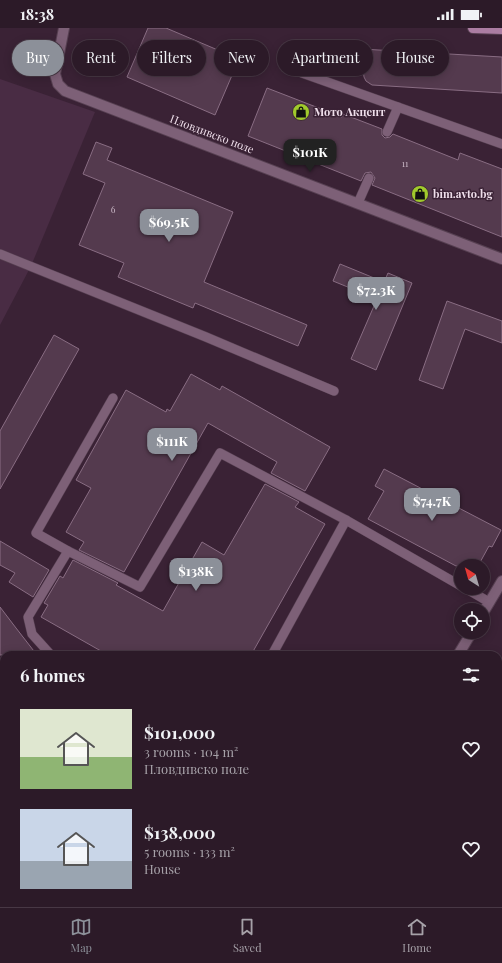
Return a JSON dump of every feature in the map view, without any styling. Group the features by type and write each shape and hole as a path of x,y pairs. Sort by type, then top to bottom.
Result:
{"main road":[{"path":"473,28 502,29"}],"street":[{"name":"Пловдивско поле","path":"64,28 55,74 58,84 65,91 502,259"},
{"path":"489,602 502,581"},
{"path":"460,651 468,639"}],"lane":[{"path":"310,76 502,144"},
{"path":"387,132 398,107"},
{"path":"358,203 369,178"},
{"path":"0,254 206,337 334,391"},
{"path":"113,398 36,533 68,551 140,587 220,453 346,520 454,582"},
{"path":"274,651 346,520"},
{"path":"47,651 32,634 28,617 68,551"},
{"path":"477,595 489,602"}],"shaded area":[{"path":"0,79 95,112 31,266 0,325"}],"building":[{"path":"148,28 166,28 194,40 143,40"},
{"path":"206,45 214,48 214,76 232,76 215,115 127,77 129,76 129,72 137,54 137,76 206,76"},
{"path":"373,50 381,50 381,76 449,76 449,54 502,57 502,93 372,85 366,81 364,77 373,76"},
{"path":"267,88 342,117 343,114 382,129 382,135 385,138 390,137 393,134 458,160 460,153 502,169 502,237 372,185 375,178 371,172 365,173 361,181 248,136"},
{"path":"96,142 112,148 107,160 233,212 204,282 307,325 298,346 195,303 193,308 118,277 124,263 79,245 105,183 83,174"},
{"path":"340,264 384,282 388,273 412,283 376,370 351,359 377,299 333,281"},
{"path":"447,301 502,321 502,343 465,329 443,389 419,380"},
{"path":"54,335 79,349 0,489 0,431"},
{"path":"191,374 220,390 222,386 330,447 305,491 271,473 277,462 208,423 124,572 79,550 84,542 66,532 91,488 76,480 126,390 166,412 167,409 170,411"},
{"path":"384,469 501,530 492,547 489,546 482,559 454,559 454,565 368,519 384,491 375,486"},
{"path":"265,484 299,502 295,507 325,524 253,651 101,651 41,617 48,605 44,603 60,576 63,578 73,560 118,583 116,585 163,611 202,542 224,555"},
{"path":"0,541 49,570 33,597 9,582 15,573 0,565"},
{"path":"0,607 34,651 0,651"}],"place":[{"name":"Мото Акцент","path":"301,112"},
{"name":"bim.avto.bg","path":"420,194"}]}
